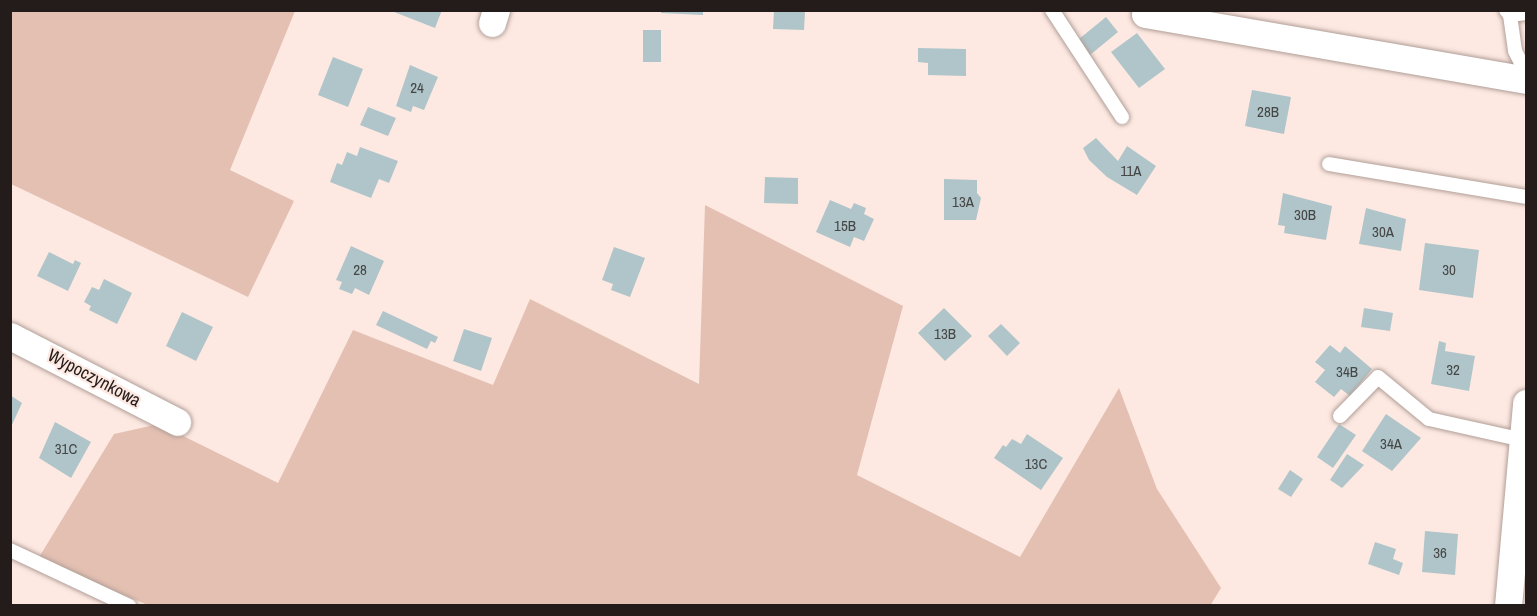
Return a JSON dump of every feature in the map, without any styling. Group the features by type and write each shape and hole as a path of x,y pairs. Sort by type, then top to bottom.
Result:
{"street":[{"path":"1145,14 1525,72"},
{"name":"Wypoczynkowa","path":"10,336 177,422"},
{"path":"1510,605 1527,403"}],"lane":[{"path":"1052,10 1122,117"},
{"path":"1525,72 1515,51 1508,13 1527,13"},
{"path":"1329,164 1527,197"},
{"path":"1340,416 1378,377 1429,419 1523,440"},
{"path":"10,550 129,606"}],"shaded area":[{"path":"10,11 295,11 230,170 294,201 248,297 11,184"},
{"path":"705,205 903,306 857,475 1020,557 1119,388 1157,489 1221,588 1210,606 150,606 38,559 114,434 159,424 278,483 353,330 493,385 530,299 699,384"}],"building":[{"path":"389,10 442,10 435,28"},
{"path":"661,10 703,10 703,15 661,13"},
{"path":"774,10 805,12 804,30 773,29"},
{"path":"1106,17 1118,32 1090,55 1079,39"},
{"path":"643,30 661,30 661,62 643,62"},
{"path":"1137,33 1165,69 1139,88 1111,52"},
{"path":"918,48 966,49 966,76 928,75 928,63 918,62"},
{"path":"333,57 363,69 348,107 318,95"},
{"path":"410,65 438,77 424,110 413,106 411,112 396,106"},
{"path":"1252,90 1291,97 1284,134 1245,126"},
{"path":"368,107 396,118 388,136 360,125"},
{"path":"1096,138 1118,161 1127,146 1156,166 1137,195 1107,177 1089,160 1083,148"},
{"path":"360,147 398,161 389,183 379,179 371,198 330,182 337,163 342,165 347,152 357,156"},
{"path":"765,177 798,178 798,204 764,203"},
{"path":"944,179 977,180 977,193 981,198 976,220 944,220"},
{"path":"1283,193 1332,206 1326,240 1284,233 1285,226 1278,225"},
{"path":"830,200 851,209 854,203 866,208 864,214 874,219 864,241 854,237 850,247 816,232"},
{"path":"1366,208 1406,219 1401,251 1359,244"},
{"path":"1425,243 1479,250 1473,298 1419,290"},
{"path":"351,246 384,261 369,295 355,288 352,294 339,289 342,282 336,280"},
{"path":"614,247 645,258 630,297 611,290 613,284 602,280"},
{"path":"49,252 73,264 75,260 81,263 68,291 37,276"},
{"path":"104,279 132,293 117,324 89,310 91,306 84,302 92,287 99,290"},
{"path":"944,308 972,336 945,361 918,333"},
{"path":"1364,308 1393,313 1390,331 1361,327"},
{"path":"383,311 438,337 435,343 431,341 427,349 376,325"},
{"path":"182,312 213,327 196,361 166,346"},
{"path":"1001,324 1020,343 1007,356 988,336"},
{"path":"464,329 492,338 481,371 453,361"},
{"path":"1439,341 1446,343 1445,351 1475,356 1469,391 1431,384"},
{"path":"1330,345 1340,353 1345,346 1372,369 1350,396 1341,389 1334,397 1315,382 1325,370 1315,362"},
{"path":"10,395 22,403 10,429"},
{"path":"1386,414 1421,438 1392,471 1362,451"},
{"path":"55,422 91,442 71,478 39,458"},
{"path":"1339,424 1356,435 1333,468 1317,457"},
{"path":"1027,434 1063,458 1041,490 994,458 1003,445 1006,447 1012,439 1021,444"},
{"path":"1347,454 1364,465 1342,488 1330,480"},
{"path":"1290,470 1303,479 1291,497 1278,489"},
{"path":"1425,531 1458,534 1455,575 1422,572"},
{"path":"1375,542 1396,549 1393,559 1403,563 1399,575 1368,564"}]}
